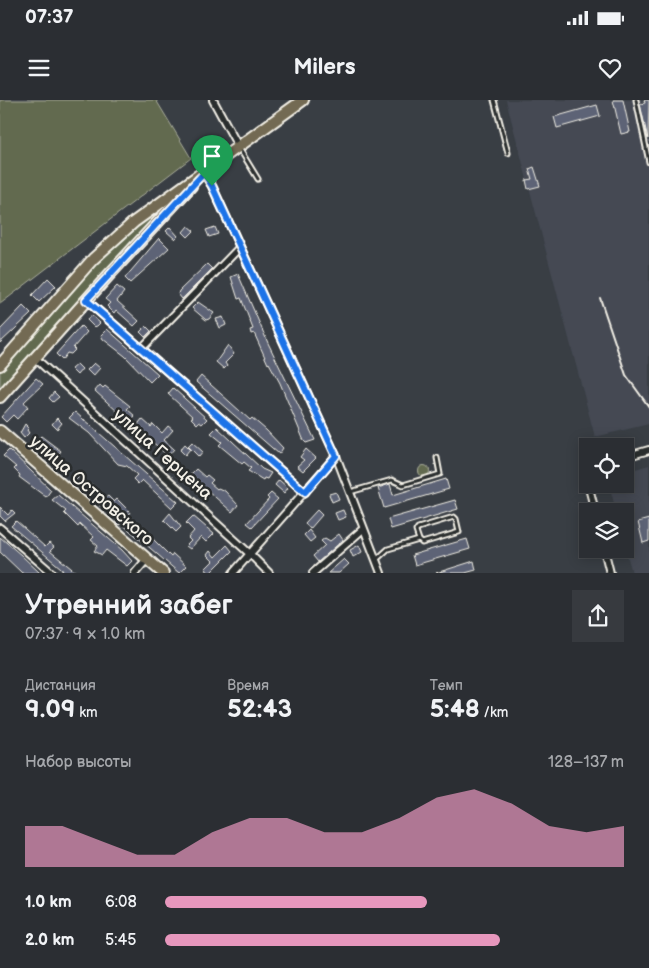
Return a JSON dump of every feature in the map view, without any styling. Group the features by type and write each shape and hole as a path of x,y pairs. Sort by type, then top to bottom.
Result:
{"main road":[{"path":"0,366 93,259 134,222 239,148 299,101"},
{"path":"0,397 86,300 204,173"},
{"name":"улица Островского","path":"0,431 163,573"}],"street":[{"path":"213,100 239,148"},
{"path":"204,173 212,186 336,456 381,573"},
{"path":"142,348 239,248"},
{"path":"86,300 305,492"},
{"name":"улица Герцена","path":"35,358 269,573"},
{"path":"634,454 649,450"},
{"path":"233,573 336,456"},
{"path":"0,528 52,573"},
{"path":"313,573 363,529"},
{"path":"606,558 610,573"},
{"path":"135,573 147,559"}],"lane":[{"path":"494,100 508,153"},
{"path":"636,100 649,162"},
{"path":"239,148 258,179"},
{"path":"350,492 392,480 402,485 440,474 438,458"},
{"path":"376,560 388,549 419,540 422,543 459,532 456,518 418,528 416,531 419,540"}],"shaded area":[{"path":"506,100 649,100 649,424 595,437"},
{"path":"649,465 649,573 632,573 628,558 634,558 634,503 614,503 611,493 634,493 634,469"}],"green space":[{"path":"0,100 156,100 191,158 0,304"},
{"path":"204,173 0,397 0,365 93,259"},
{"path":"424,465 430,471 424,477 418,471"}],"building":[{"path":"613,100 623,100 630,132 621,134"},
{"path":"644,100 649,100 648,139 640,104 645,103"},
{"path":"597,105 600,116 557,128 554,117"},
{"path":"534,167 540,186 528,189 526,180 532,179 529,169"},
{"path":"188,226 194,231 188,237 183,232"},
{"path":"170,227 178,236 175,239 166,231"},
{"path":"215,227 218,234 209,237 206,230"},
{"path":"159,238 169,248 130,283 125,278"},
{"path":"207,264 212,269 182,299 178,294 179,291"},
{"path":"238,274 268,343 315,440 306,443 304,441 280,383 268,364 254,333 251,334 250,330 253,329 241,298 238,299 231,277"},
{"path":"48,278 56,286 39,302 32,295"},
{"path":"117,286 124,292 117,301 139,321 134,326 116,310 114,313 107,306 110,303 105,299"},
{"path":"198,302 214,313 209,319 206,320 192,308"},
{"path":"23,306 31,314 0,343 0,330"},
{"path":"91,315 100,323 97,326 94,327 87,320"},
{"path":"223,317 226,325 220,328 216,319"},
{"path":"81,326 87,332 73,348 75,350 71,354 67,353 62,360 56,354"},
{"path":"146,326 151,331 145,337 140,332"},
{"path":"107,329 158,374 150,382 125,356 103,339 101,335"},
{"path":"228,345 234,354 225,363 227,366 224,369 216,362"},
{"path":"94,363 100,368 93,376 87,370"},
{"path":"77,364 82,369 77,375 71,369"},
{"path":"201,376 250,420 252,418 266,430 283,448 279,454 196,382"},
{"path":"36,378 43,384 24,402 28,407 17,419 13,415 6,422 1,417"},
{"path":"100,385 103,388 105,386 130,406 127,409 135,416 129,422 95,391"},
{"path":"173,388 207,419 202,424 199,422 197,424 191,418 193,417 168,394"},
{"path":"54,392 59,397 53,402 49,398"},
{"path":"75,412 178,502 172,508 142,480 138,484 133,479 137,475 127,466 118,464 89,433 69,418"},
{"path":"57,418 62,423 57,429 52,424"},
{"path":"142,419 151,427 153,424 162,433 168,426 173,430 164,440 174,449 168,456 136,427"},
{"path":"25,424 29,428 27,430 29,433 24,438 20,433"},
{"path":"217,427 262,469 271,473 267,479 264,478 263,480 248,471 251,468 244,462 242,464 219,445 222,442 211,433"},
{"path":"41,436 61,451 57,456 65,463 60,469 33,445"},
{"path":"192,442 203,452 199,457 188,446"},
{"path":"185,444 190,449 185,455 180,450"},
{"path":"306,449 316,458 303,471 297,466 304,460 300,457"},
{"path":"9,450 51,490 46,497 19,477 20,475 14,469 16,467 3,456"},
{"path":"196,469 205,477 207,475 213,480 210,483 217,489 225,491 238,505 232,512 190,475"},
{"path":"77,471 81,475 74,482 70,478"},
{"path":"446,479 449,489 384,508 378,488 390,484 393,495"},
{"path":"279,480 288,488 284,493 275,485"},
{"path":"91,484 98,490 92,497 84,491"},
{"path":"336,492 339,499 332,502 329,494"},
{"path":"271,493 278,499 252,527 247,523 269,499 267,497"},
{"path":"58,495 122,550 132,561 127,566 106,550 102,555 94,551 98,546 91,540 94,537 80,524 78,527 64,513 66,511 52,500"},
{"path":"108,496 114,502 117,499 130,512 126,518 133,525 140,530 142,528 171,557 173,554 186,566 179,573 121,523 119,525 114,517 118,511 110,504 105,510 98,504"},
{"path":"455,500 458,509 391,529 388,519"},
{"path":"0,507 8,515 12,510 15,513 5,521 0,516"},
{"path":"317,510 322,515 310,529 305,523"},
{"path":"343,510 346,517 338,520 335,513"},
{"path":"170,513 181,527 176,532 164,520"},
{"path":"193,516 214,534 206,542 201,537 190,549 186,546 191,541 188,538 194,531 186,523"},
{"path":"649,519 649,541 643,543 638,522"},
{"path":"16,521 45,547 49,543 54,547 50,551 77,573 64,573 61,568 11,526"},
{"path":"309,530 315,538 310,542 304,535"},
{"path":"339,534 343,540 318,562 313,556 325,545 321,541 325,538 330,541"},
{"path":"0,537 40,573 22,573 0,552"},
{"path":"467,539 470,549 415,565 412,555"},
{"path":"227,545 232,551 210,573 205,569 213,561 207,555 210,551 215,557"},
{"path":"359,545 362,552 353,557 350,550"},
{"path":"344,559 349,564 339,573 328,573"},
{"path":"474,561 476,570 465,573 436,573"}],"railway":[{"path":"600,298 626,375 649,407"}],"route":[{"path":"204,173 212,186 336,456 305,492 86,300 204,173"}]}
